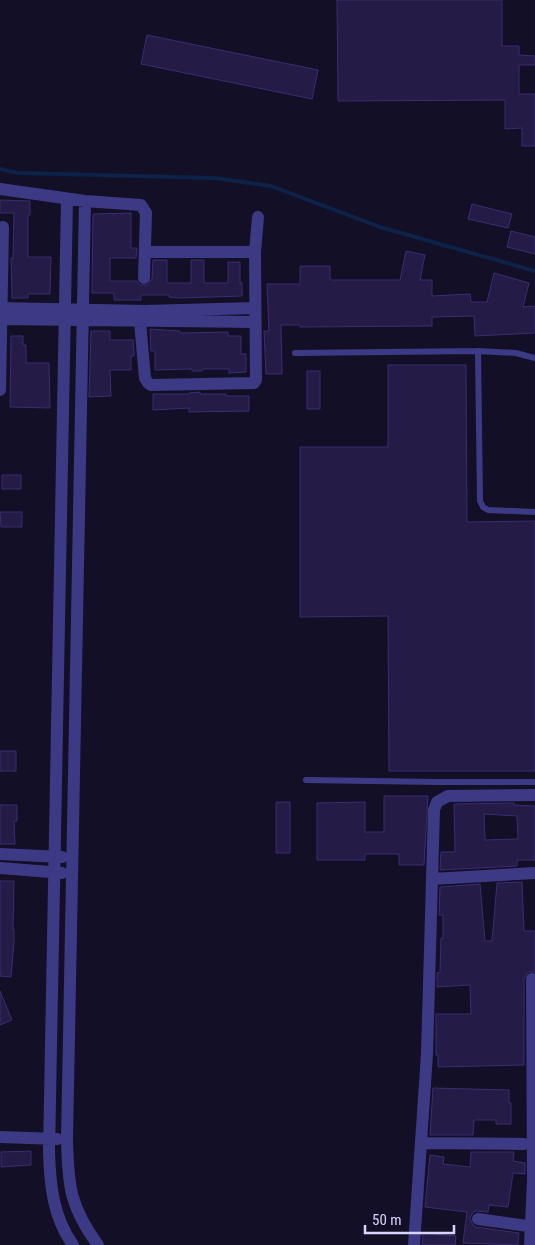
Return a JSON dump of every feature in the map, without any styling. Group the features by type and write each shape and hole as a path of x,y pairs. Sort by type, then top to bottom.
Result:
{"street":[{"path":"0,189 67,199 141,205 146,213 144,278"},
{"path":"67,199 49,1140 50,1180 54,1202 58,1218 72,1245"},
{"path":"85,201 67,1139 71,1193 77,1212 98,1245"},
{"path":"140,322 146,381 151,385 254,383 256,380 255,252 258,217"},
{"path":"0,390 1,247 3,227"},
{"path":"146,252 255,252"},
{"path":"1,314 82,315 145,310 255,308"},
{"path":"82,315 140,322 255,322"},
{"path":"60,562 78,562"},
{"path":"414,1245 427,1054 434,810 437,802 448,796 535,795"},
{"path":"0,854 72,858"},
{"path":"0,868 72,874"},
{"path":"432,879 535,873"},
{"path":"530,1245 533,1227 534,1014 532,978"},
{"path":"0,1137 49,1140 67,1139"},
{"path":"422,1143 524,1144"},
{"path":"478,1219 533,1227"}],"lane":[{"path":"478,351 480,501 483,507 488,510 535,512"},
{"path":"295,353 478,351 516,353 535,358"},
{"path":"306,780 535,782"}],"building":[{"path":"337,0 502,0 502,46 519,46 519,55 535,56 535,65 519,65 519,94 535,94 535,146 522,146 522,128 505,129 505,100 338,101"},
{"path":"147,35 318,70 312,99 141,64"},
{"path":"0,200 30,201 28,257 51,257 50,294 28,294 28,298 12,298 11,258 13,258 14,213 0,213"},
{"path":"472,204 512,214 508,228 468,219"},
{"path":"131,213 131,248 137,248 136,258 110,258 110,281 137,281 140,285 147,285 152,279 153,260 167,260 167,283 191,283 191,260 204,260 204,283 228,283 228,262 240,262 242,296 180,298 169,297 169,295 141,295 141,300 114,300 114,293 92,293 93,214"},
{"path":"511,231 535,237 535,254 507,247"},
{"path":"406,251 425,255 420,280 432,280 432,296 470,294 471,302 487,302 494,273 529,283 523,307 535,306 535,333 475,336 474,316 432,317 432,326 300,327 300,325 281,325 282,374 266,374 264,331 269,331 267,284 300,284 300,266 330,266 330,280 400,280"},
{"path":"150,329 180,331 180,333 228,332 228,336 241,336 241,354 246,354 246,372 229,373 229,369 202,369 202,371 192,371 192,369 155,370 155,351 151,351"},
{"path":"91,331 110,331 110,340 133,340 134,356 131,356 131,370 110,370 111,396 89,397"},
{"path":"11,336 23,336 23,345 26,345 26,363 49,363 50,408 10,407"},
{"path":"388,365 466,365 467,522 535,521 535,771 389,771 388,616 300,617 300,447 388,447"},
{"path":"307,371 320,371 320,409 307,409"},
{"path":"200,392 200,394 249,396 249,411 189,412 189,408 153,410 153,394 189,394"},
{"path":"2,475 21,475 21,489 2,489"},
{"path":"0,512 22,512 22,527 1,527"},
{"path":"0,751 16,751 16,771 0,771"},
{"path":"384,796 428,796 424,865 399,865 399,854 365,854 365,860 317,860 317,803 365,802 365,832 384,832"},
{"path":"276,802 290,802 290,853 276,853"},
{"path":"514,803 514,805 535,806 535,860 517,860 517,866 440,870 441,852 455,852 454,804","holes":["484,814 517,816 518,839 485,840"]},
{"path":"0,805 17,805 17,821 14,821 15,844 0,844"},
{"path":"0,881 14,881 14,942 11,977 0,976"},
{"path":"522,882 524,931 535,931 535,972 528,972 524,979 524,1065 438,1067 438,1055 436,1055 436,1014 471,1014 470,985 437,987 437,973 440,972 441,938 443,938 443,915 439,915 440,887 480,884 485,941 492,941 497,883"},
{"path":"0,991 12,1020 0,1025"},
{"path":"433,1088 509,1090 511,1124 496,1124 496,1120 474,1120 473,1135 430,1135"},
{"path":"31,1151 31,1165 1,1167 1,1152"},
{"path":"471,1152 514,1152 513,1161 525,1163 525,1174 513,1173 508,1207 489,1205 488,1212 475,1211 470,1218 476,1227 519,1233 518,1245 463,1243 467,1212 425,1207 430,1155 444,1157 443,1164 470,1167"},
{"path":"423,1233 456,1236 455,1245 422,1245"}],"waterway":[{"path":"0,169 18,173 215,178 271,186 380,227 535,271"}]}
